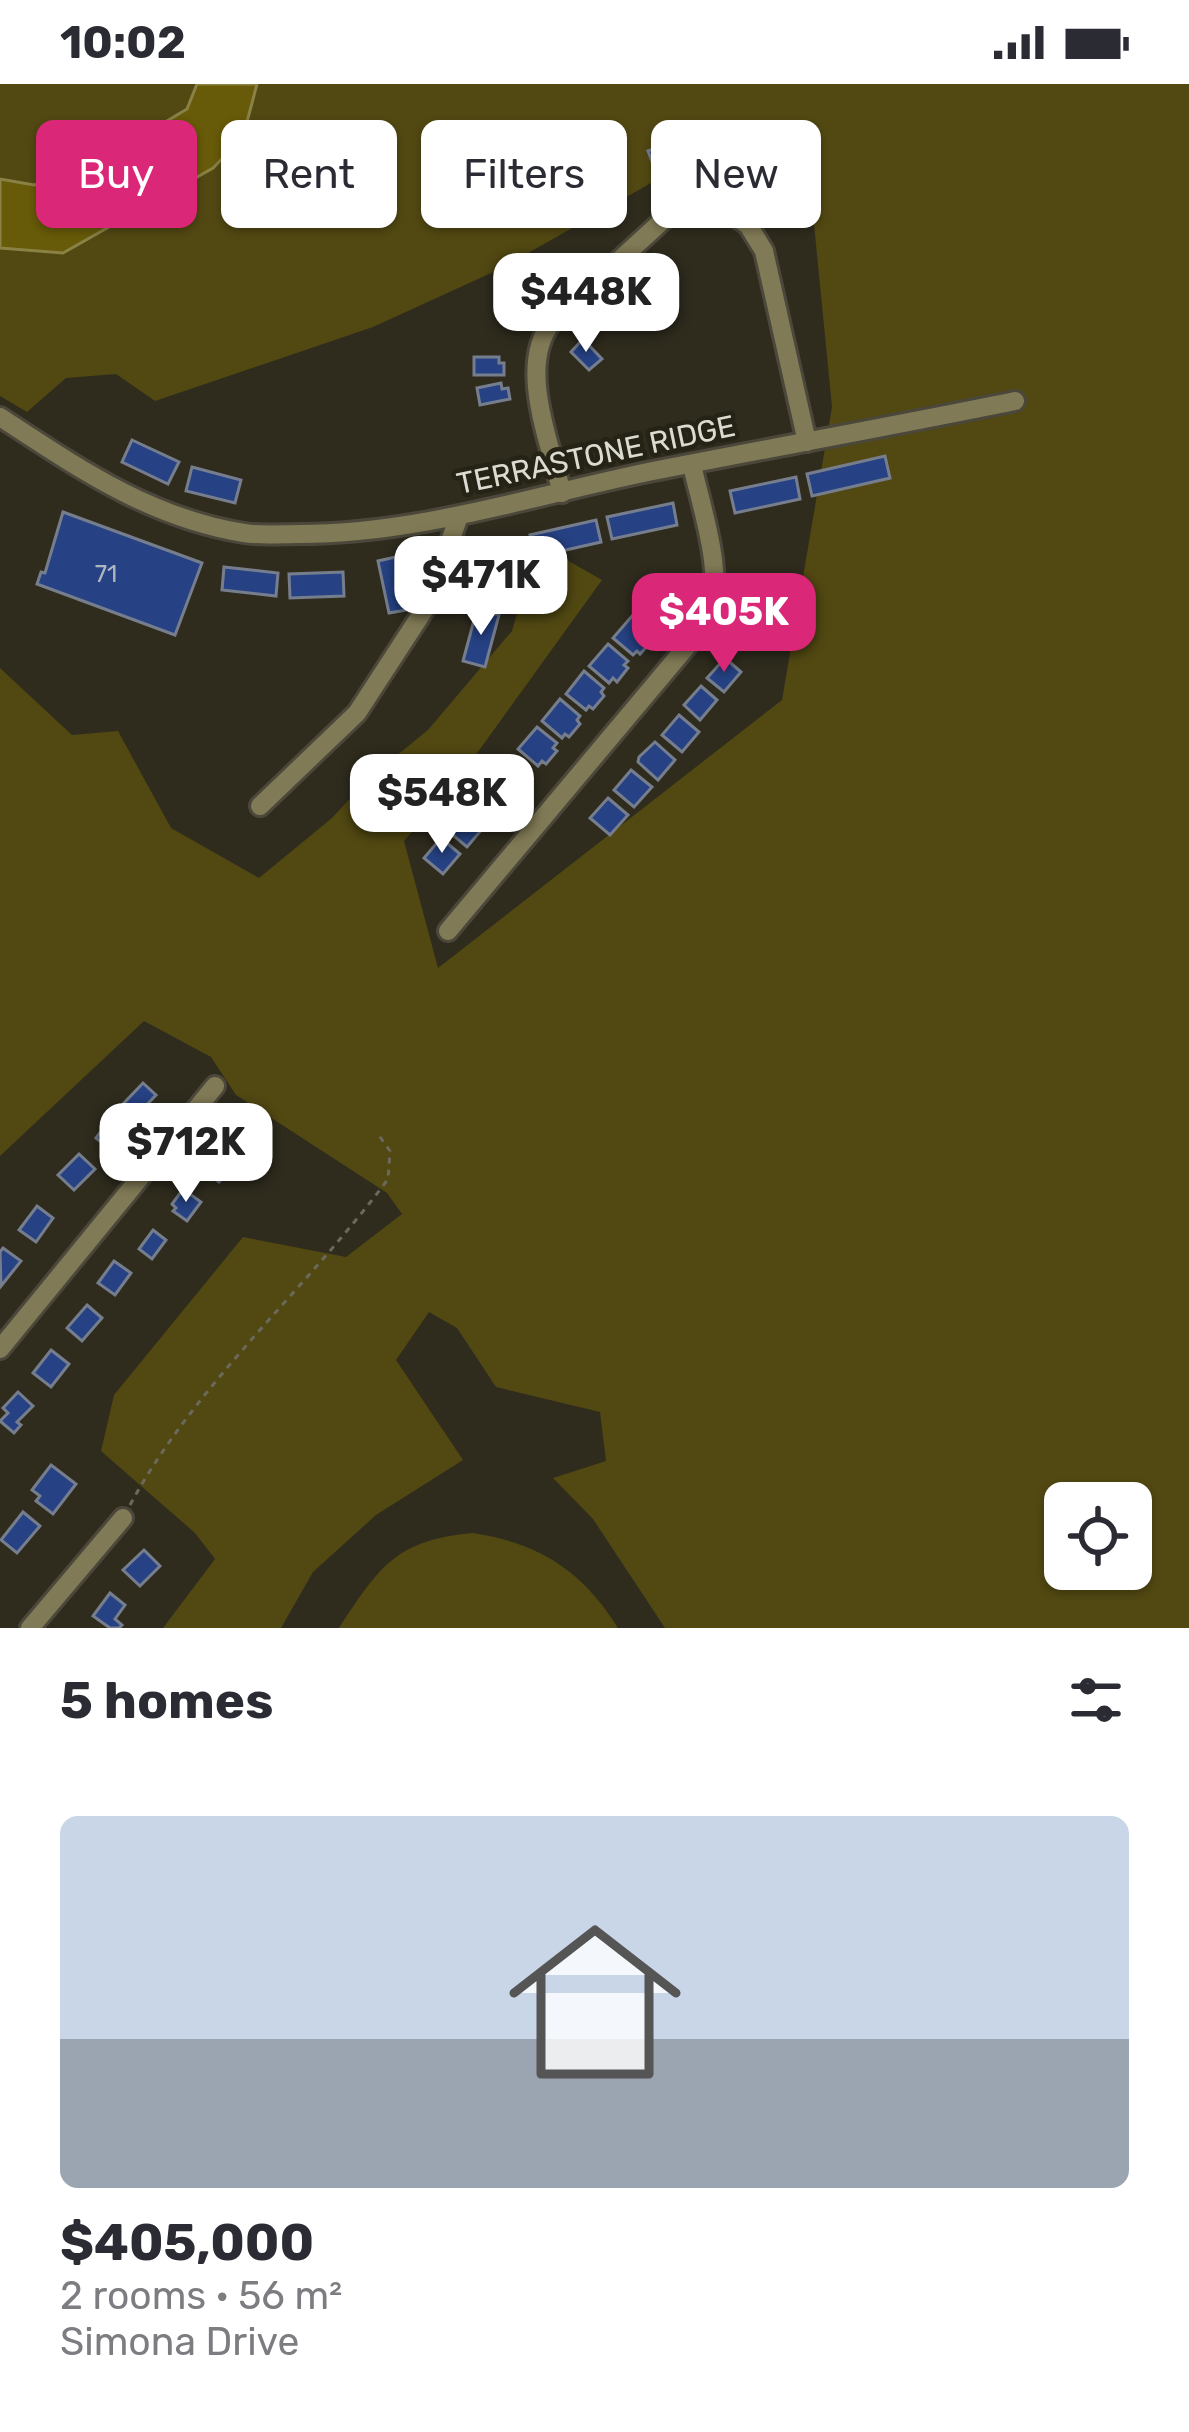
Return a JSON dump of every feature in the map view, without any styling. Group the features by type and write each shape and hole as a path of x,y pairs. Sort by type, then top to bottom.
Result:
{"street":[{"path":"562,493 536,374 541,338 552,322 655,225 687,206 727,211 758,237 807,442"},
{"name":"TERRASTONE RIDGE","path":"0,417 103,484 189,522 249,534 335,534 459,516 1015,401"},
{"path":"448,931 708,621 714,582 692,465"},
{"path":"260,806 357,713 428,604 459,516"},
{"path":"0,1349 215,1086"},
{"path":"30,1628 123,1518"}],"path":[{"path":"123,1518 147,1473 200,1404 388,1179 390,1151 378,1134"}],"shaded area":[{"path":"0,84 197,84 187,109 169,120 36,120 36,184 0,179"},
{"path":"197,84 257,84 247,120 221,120 221,160 197,177 197,120 169,120 187,109"},
{"path":"257,84 1189,84 1189,1628 665,1628 593,1519 553,1478 606,1461 600,1412 496,1387 457,1328 429,1312 396,1360 463,1460 376,1515 313,1572 281,1628 163,1628 215,1559 195,1533 101,1451 114,1395 243,1237 346,1257 402,1214 387,1193 236,1095 211,1057 144,1021 0,1156 0,668 72,735 118,731 171,828 259,878 428,730 512,631 537,543 602,580 462,774 404,841 438,968 782,700 832,407 814,228 821,228 821,120 651,120 651,183 627,197 627,120 421,120 421,228 572,228 502,268 373,327 155,401 116,374 66,378 27,412 0,396 0,248 63,253 102,228 197,228 197,167 221,151 221,228 397,228 397,120 247,120"},
{"path":"0,179 34,185 36,228 107,228 63,253 0,248"},
{"path":"473,1533 519,1544 557,1563 590,1591 618,1628 339,1628 392,1560 425,1542"}],"building":[{"path":"583,339 602,359 589,370 571,352"},
{"path":"474,357 499,357 504,375 474,375"},
{"path":"501,383 502,389 508,388 510,399 480,405 477,388"},
{"path":"132,440 179,462 168,484 122,462"},
{"path":"885,456 890,478 812,496 807,474"},
{"path":"192,467 241,480 235,503 186,491"},
{"path":"796,477 800,499 735,513 730,491"},
{"path":"673,503 677,525 612,539 607,517"},
{"path":"63,512 202,563 175,635 37,584 41,572 45,573"},
{"path":"596,520 601,542 535,557 530,535"},
{"path":"400,556 412,609 389,613 378,561"},
{"path":"224,567 278,573 276,596 222,590"},
{"path":"343,572 344,596 290,598 289,574"},
{"path":"656,588 676,606 664,626 657,627 637,610"},
{"path":"477,609 499,615 485,667 463,661"},
{"path":"632,616 652,633 648,638 652,641 633,655 613,638"},
{"path":"608,644 628,661 617,682 613,678 609,683 589,666"},
{"path":"725,658 741,672 724,692 707,678"},
{"path":"584,671 604,688 604,696 586,710 566,694"},
{"path":"701,686 717,700 700,720 684,705"},
{"path":"560,699 580,716 580,724 562,738 542,721"},
{"path":"679,715 699,732 682,752 662,735"},
{"path":"537,727 557,743 553,748 557,751 538,766 518,749"},
{"path":"655,742 675,760 658,780 638,762"},
{"path":"631,770 652,787 634,807 614,790"},
{"path":"489,783 508,798 490,819 471,803"},
{"path":"608,798 628,815 610,835 590,818"},
{"path":"465,810 484,827 467,847 448,831"},
{"path":"441,838 460,854 443,874 424,858"},
{"path":"143,1083 156,1095 137,1115 124,1103"},
{"path":"111,1118 127,1131 112,1151 96,1138"},
{"path":"224,1139 242,1152 219,1182 201,1169"},
{"path":"79,1154 95,1169 74,1190 58,1175"},
{"path":"183,1189 201,1202 187,1221 173,1211 172,1204"},
{"path":"37,1206 53,1218 36,1242 19,1230"},
{"path":"153,1230 166,1240 152,1259 139,1249"},
{"path":"3,1248 21,1261 1,1286 0,1252"},
{"path":"114,1261 131,1273 115,1295 98,1283"},
{"path":"87,1305 102,1318 82,1341 67,1328"},
{"path":"51,1350 69,1364 51,1387 33,1373"},
{"path":"18,1392 33,1406 17,1422 21,1425 14,1433 0,1421 8,1413 3,1408"},
{"path":"51,1465 76,1484 53,1514 36,1501 40,1496 32,1490"},
{"path":"23,1512 40,1526 17,1553 1,1540"},
{"path":"144,1550 160,1566 140,1586 123,1570"},
{"path":"110,1593 125,1605 115,1619 122,1625 119,1628 110,1628 93,1616"}]}
